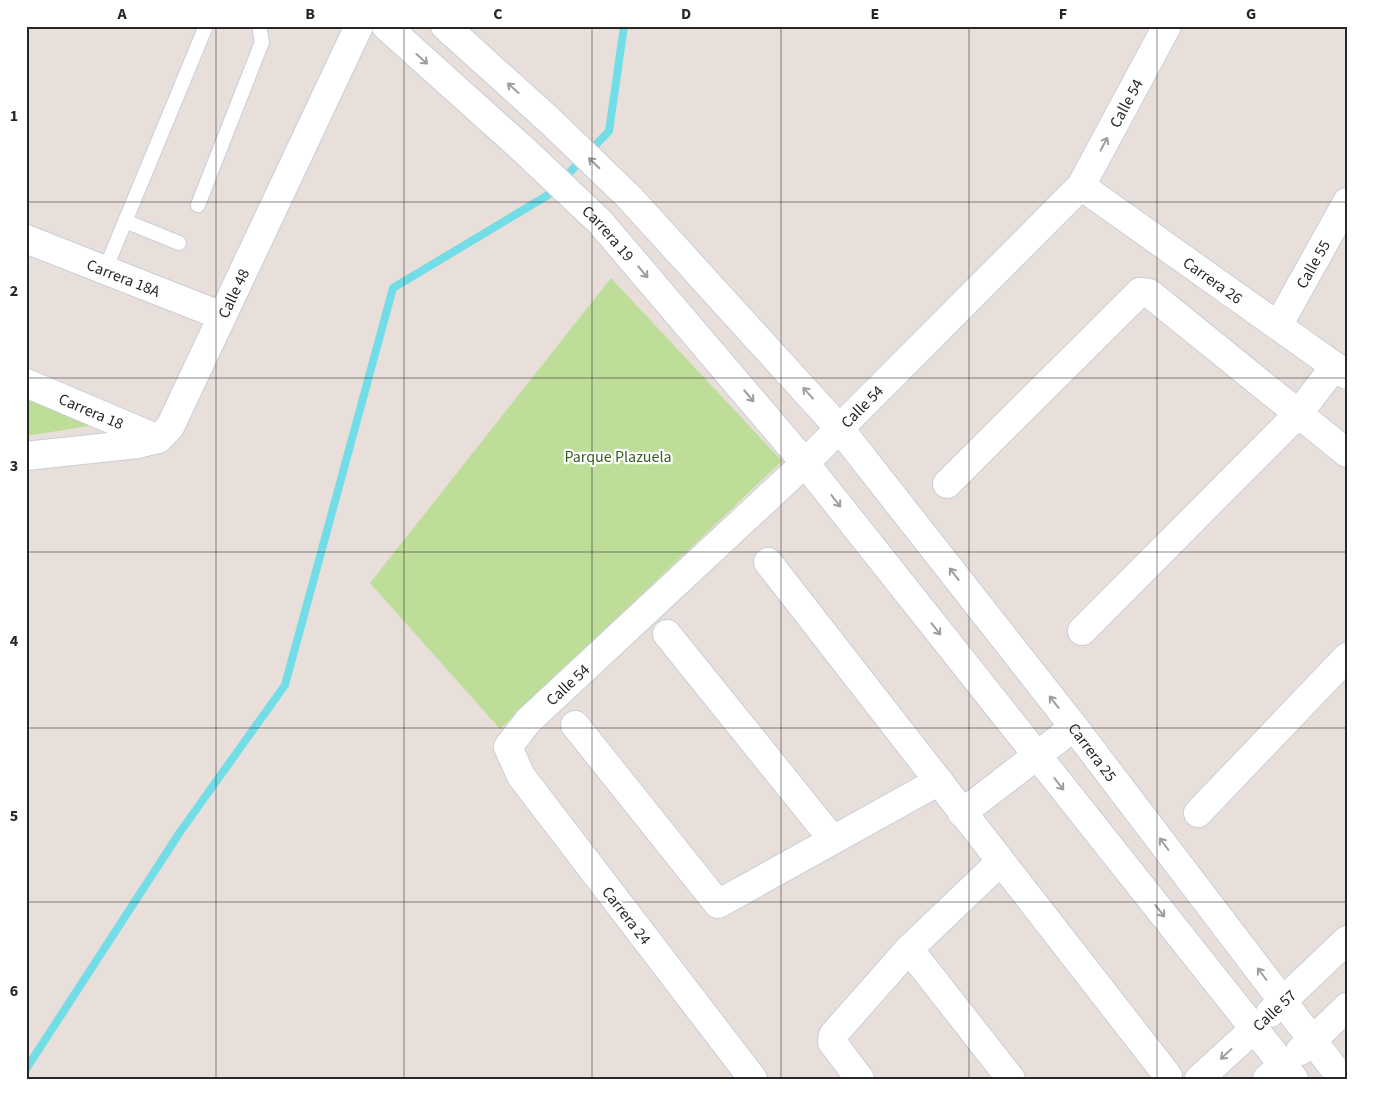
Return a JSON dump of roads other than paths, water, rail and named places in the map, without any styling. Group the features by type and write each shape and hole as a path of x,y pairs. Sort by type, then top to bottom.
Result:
{"street":[{"name":"Calle 48","path":"158,438 170,427 360,26"},
{"name":"Carrera 19","path":"386,26 525,151 600,222 805,463"},
{"path":"445,26 549,120 629,197 840,429"},
{"name":"Calle 54","path":"508,747 528,721 840,429 1081,186 1167,26"},
{"name":"Carrera 26","path":"1081,186 1341,371"},
{"name":"Calle 55","path":"1278,326 1347,202"},
{"name":"Carrera 18A","path":"26,240 222,316"},
{"path":"947,484 1140,292 1149,293 1347,453"},
{"path":"1082,631 1341,371"},
{"name":"Carrera 18","path":"26,383 158,438"},
{"name":"Carrera 25","path":"840,429 1074,727 1342,1079"},
{"path":"26,456 138,444 158,438"},
{"path":"805,463 1254,1029 1281,1074 1347,1006"},
{"path":"768,562 1168,1076"},
{"path":"667,634 833,840"},
{"path":"1198,813 1347,657"},
{"path":"575,724 718,904 939,781"},
{"path":"962,813 1074,727"},
{"name":"Carrera 24","path":"508,747 521,776 753,1079"},
{"path":"860,1079 832,1042 833,1035 909,949 1000,862"},
{"name":"Calle 57","path":"1199,1079 1347,940"},
{"path":"909,949 1011,1079"}],"lane":[{"path":"105,270 206,26"},
{"path":"198,205 262,42 259,26"},
{"path":"125,222 179,243"}],"waterway":[{"path":"26,1069 180,832 285,685 393,288 548,195 609,131 624,26"}],"park label":[{"name":"Parque Plazuela","path":"618,456"}]}
